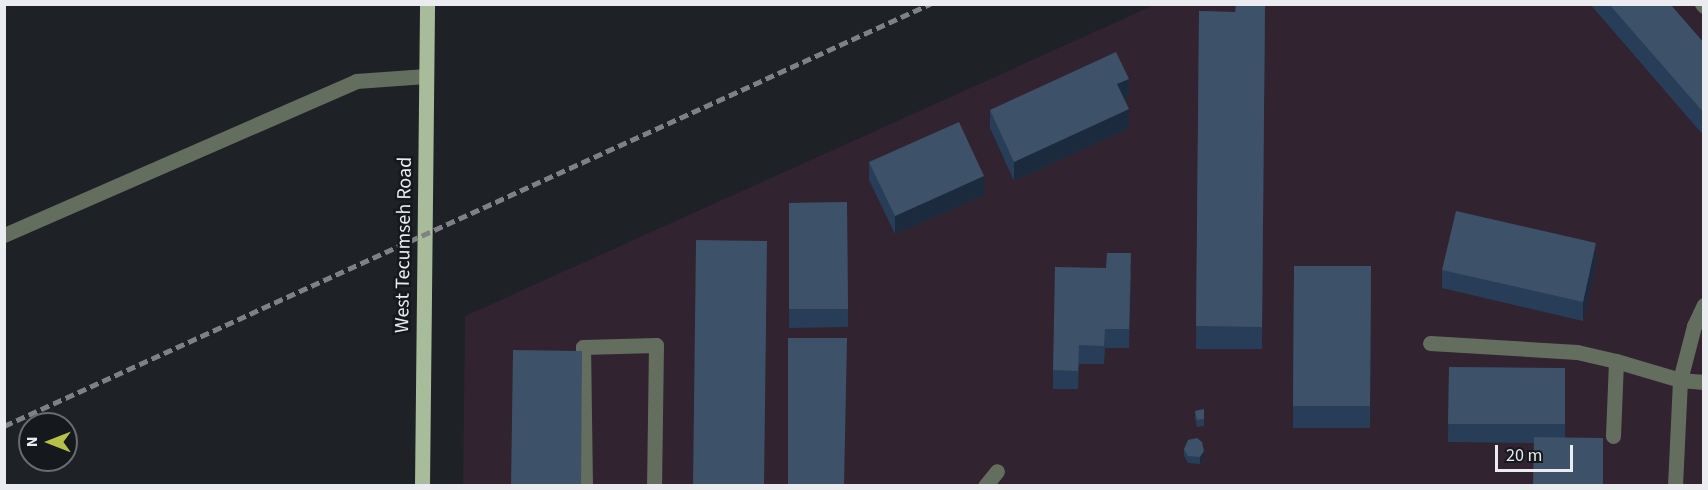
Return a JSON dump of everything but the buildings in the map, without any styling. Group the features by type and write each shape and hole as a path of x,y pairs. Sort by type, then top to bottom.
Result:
{"main road":[{"name":"West Tecumseh Road","path":"422,486 427,4"}],"street":[{"path":"4,235 356,81 426,76"},
{"path":"1675,486 1680,380 1694,326 1704,305"},
{"path":"1430,344 1577,352 1680,380 1704,382"},
{"path":"585,486 583,347 656,345 654,486"},
{"path":"1613,436 1616,361"},
{"path":"986,486 997,471"}],"shaded area":[{"path":"1154,5 1703,5 1703,485 463,486 465,316"}],"railway":[{"path":"4,426 930,4"}]}
